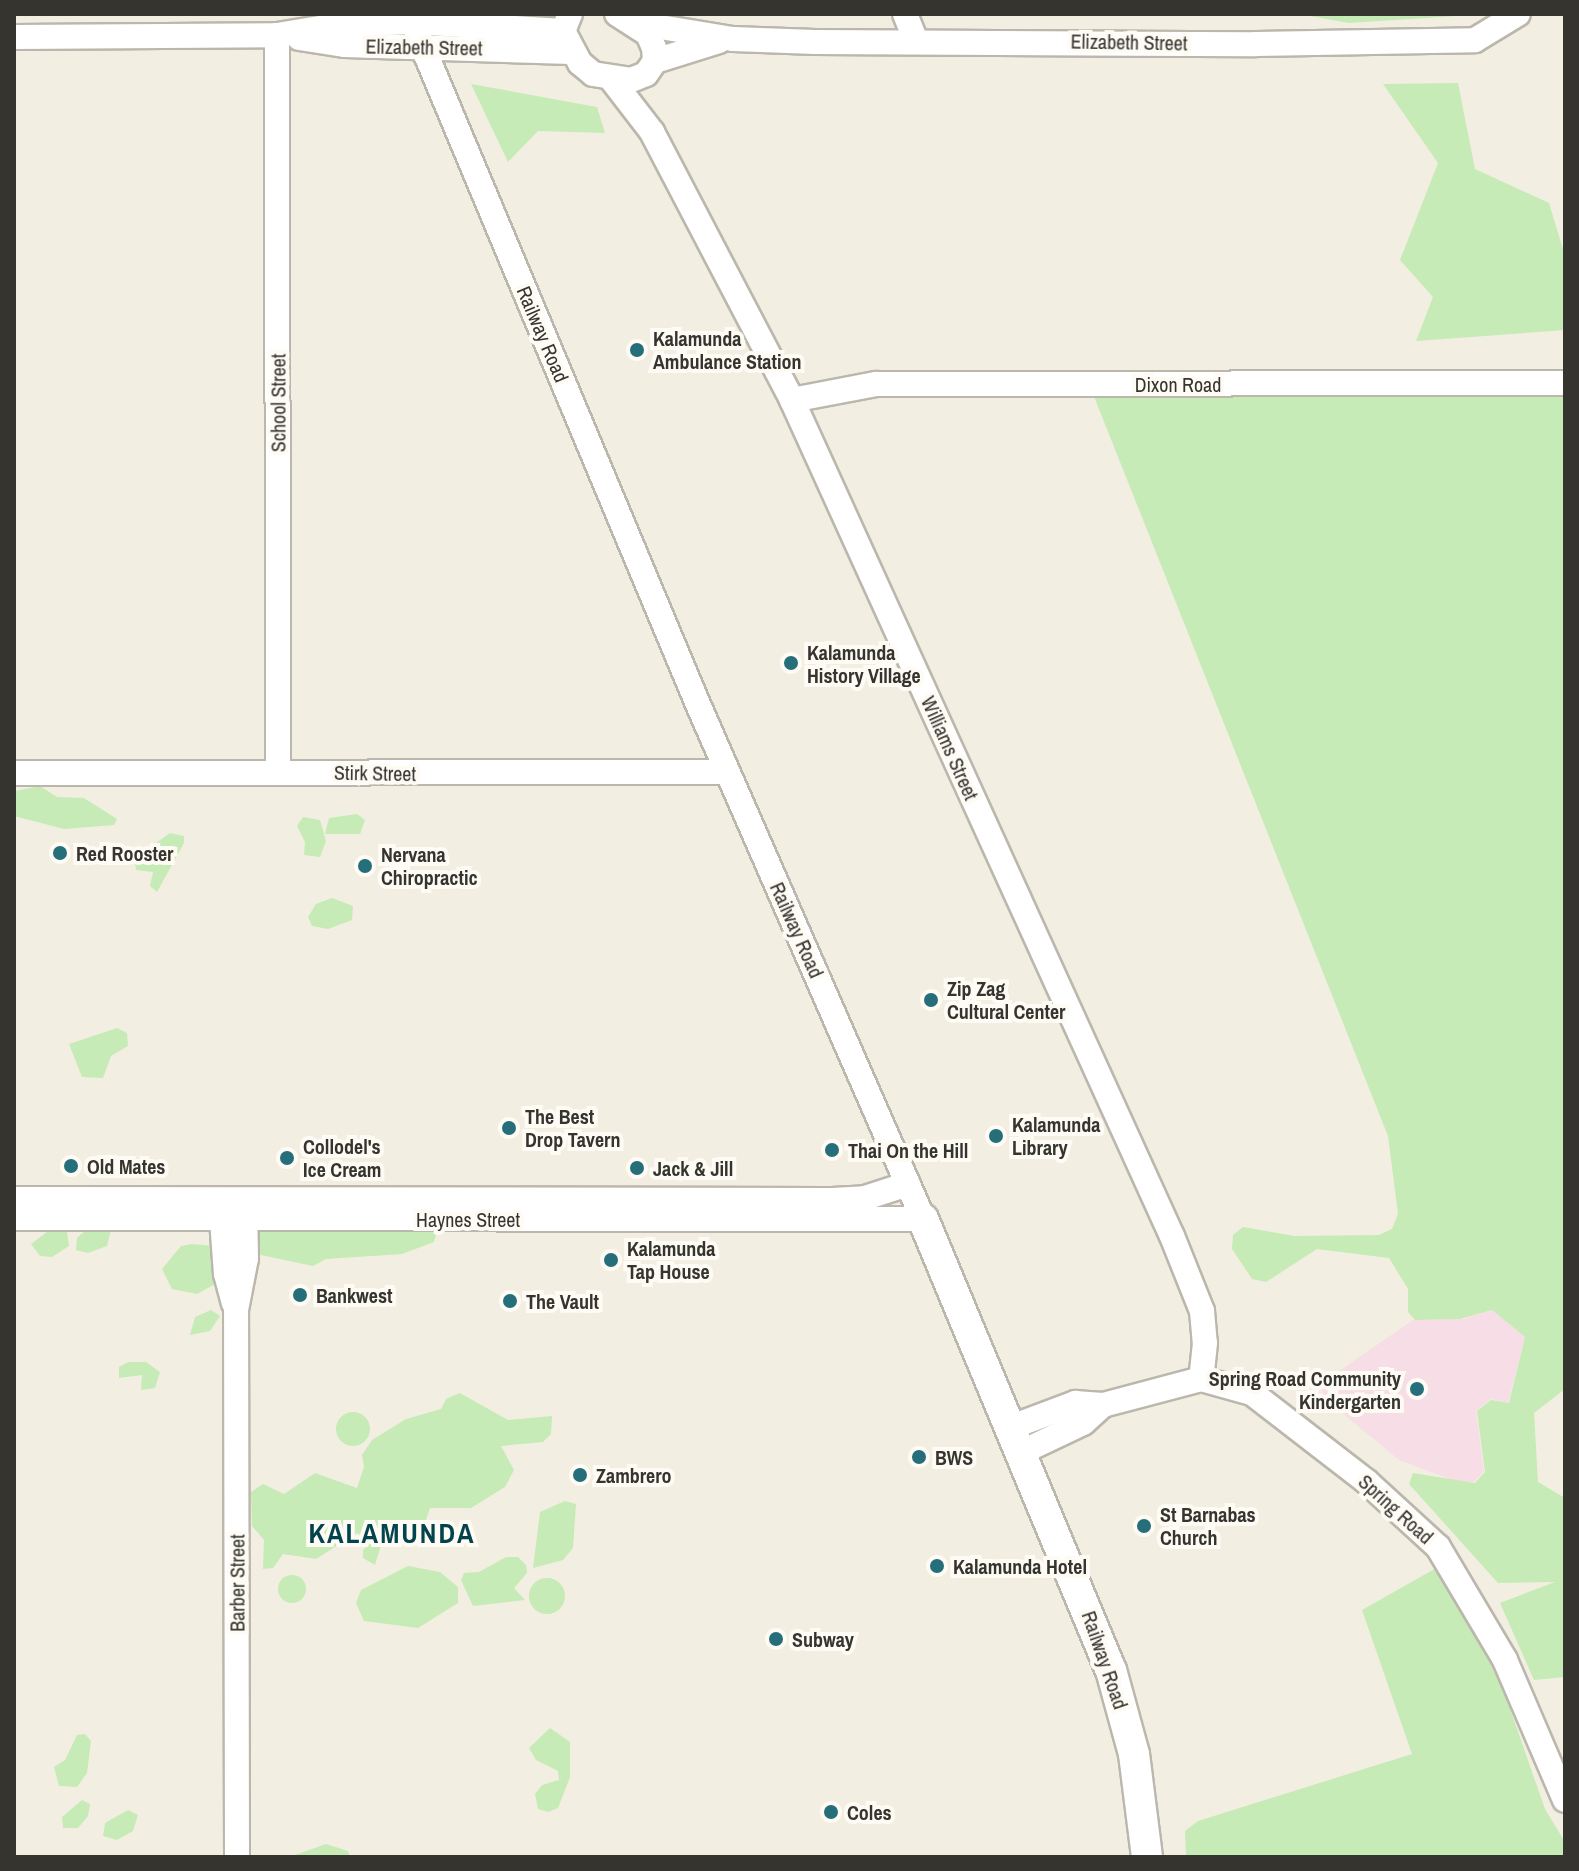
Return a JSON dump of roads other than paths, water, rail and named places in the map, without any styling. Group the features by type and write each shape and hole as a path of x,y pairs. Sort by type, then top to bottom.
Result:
{"main road":[{"name":"Railway Road","path":"923,1219 1120,1698 1142,1797 1147,1857"}],"street":[{"path":"905,14 915,39"},
{"name":"Elizabeth Street","path":"612,80 650,68 691,47 733,39 1475,40 1518,14"},
{"name":"Elizabeth Street","path":"14,37 277,35 410,18 568,32"},
{"name":"Railway Road","path":"410,18 727,772 923,1219"},
{"name":"Elizabeth Street","path":"626,18 733,39"},
{"name":"Williams Street","path":"626,18 648,34 652,132"},
{"path":"568,32 593,74 612,80"},
{"name":"Elizabeth Street","path":"277,35 345,45 424,47 568,32"},
{"name":"School Street","path":"277,35 278,772"},
{"name":"Williams Street","path":"612,80 652,132 792,400 1172,1236 1202,1311 1205,1343 1201,1379"},
{"name":"Dixon Road","path":"792,400 876,384 1565,383"},
{"name":"Stirk Street","path":"17,771 727,772"},
{"name":"Haynes Street","path":"777,1210 865,1198 908,1184"},
{"name":"Haynes Street","path":"14,1199 233,1209"},
{"name":"Haynes Street","path":"14,1218 233,1209 777,1210 923,1219"},
{"name":"Barber Street","path":"233,1209 237,1857"},
{"path":"1015,1440 1075,1403 1103,1405 1201,1379"},
{"name":"Spring Road","path":"1201,1379 1252,1393 1367,1482 1438,1547 1505,1660 1565,1800"}],"place":[{"name":"Kalamunda Ambulance Station","path":"637,350"},
{"name":"Kalamunda History Village","path":"791,663"},
{"name":"Red Rooster","path":"60,853"},
{"name":"Nervana Chiropractic","path":"365,866"},
{"name":"Zip Zag Cultural Center","path":"931,1000"},
{"name":"The Best Drop Tavern","path":"509,1128"},
{"name":"Kalamunda Library","path":"996,1136"},
{"name":"Thai On the Hill","path":"832,1150"},
{"name":"Collodel's Ice Cream","path":"287,1158"},
{"name":"Old Mates","path":"71,1166"},
{"name":"Jack & Jill","path":"637,1168"},
{"name":"Kalamunda Tap House","path":"611,1260"},
{"name":"Bankwest","path":"300,1295"},
{"name":"The Vault","path":"510,1301"},
{"name":"Spring Road Community Kindergarten","path":"1417,1389"},
{"name":"BWS","path":"919,1457"},
{"name":"Zambrero","path":"580,1475"},
{"name":"St Barnabas Church","path":"1144,1526"},
{"name":"Kalamunda Hotel","path":"937,1566"},
{"name":"Subway","path":"776,1639"},
{"name":"Coles","path":"831,1812"}],"district":[{"name":"KALAMUNDA","path":"392,1533"}]}
